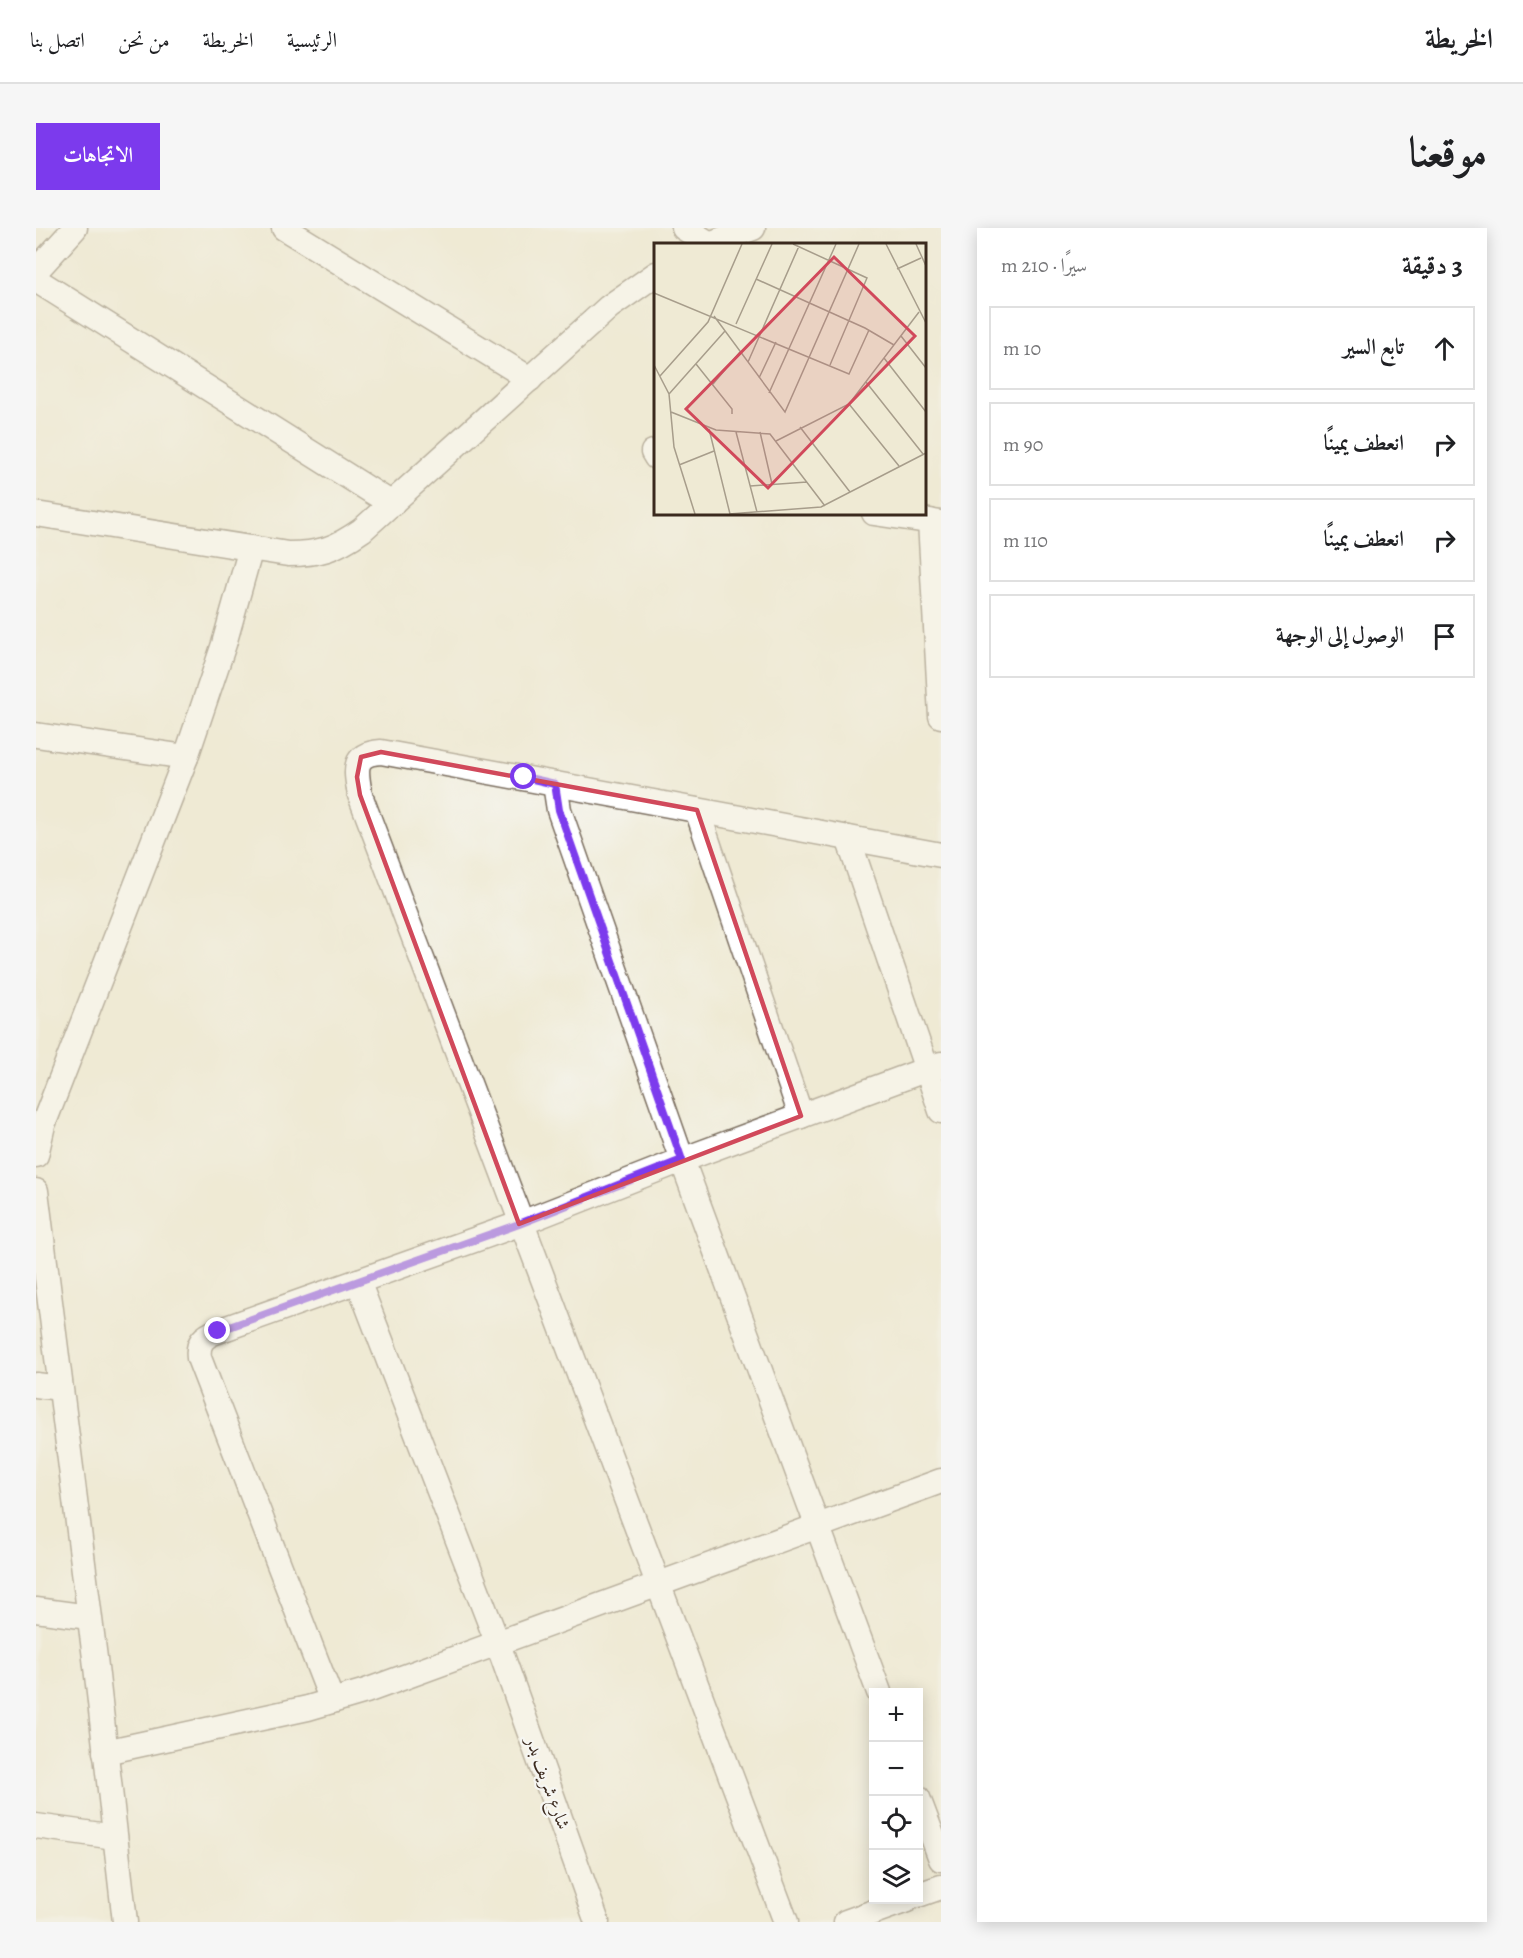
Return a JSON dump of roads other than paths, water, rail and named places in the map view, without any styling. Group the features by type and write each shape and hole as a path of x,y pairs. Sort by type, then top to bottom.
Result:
{"street":[{"path":"36,271 75,228"},
{"path":"284,228 530,379"},
{"path":"684,228 707,243"},
{"path":"712,243 753,228"},
{"path":"36,514 288,554 326,551 362,530 609,307 654,274"},
{"path":"36,280 392,504"},
{"path":"881,514 935,522 941,716"},
{"path":"36,1155 43,1125 186,757 224,644 252,548"},
{"path":"36,735 186,757"},
{"path":"786,1922 659,1584 519,1224 360,795 358,765 361,757 367,753 381,752 941,855"},
{"path":"555,784 559,810 682,1160 877,1688"},
{"path":"698,810 801,1116"},
{"path":"848,838 933,1067 941,1111"},
{"path":"332,1701 199,1358 198,1348 203,1338 519,1224 682,1160 933,1067"},
{"path":"36,1191 125,1922"},
{"name":"شارع شريف بدر","path":"358,1281 498,1644 597,1922"},
{"path":"36,1385 60,1388"},
{"path":"105,1752 297,1711 415,1675 941,1481"},
{"path":"36,1610 89,1617"},
{"path":"923,1811 941,1859"},
{"path":"36,1826 115,1837"},
{"path":"923,1893 941,1887"},
{"path":"846,1922 894,1904"}]}
